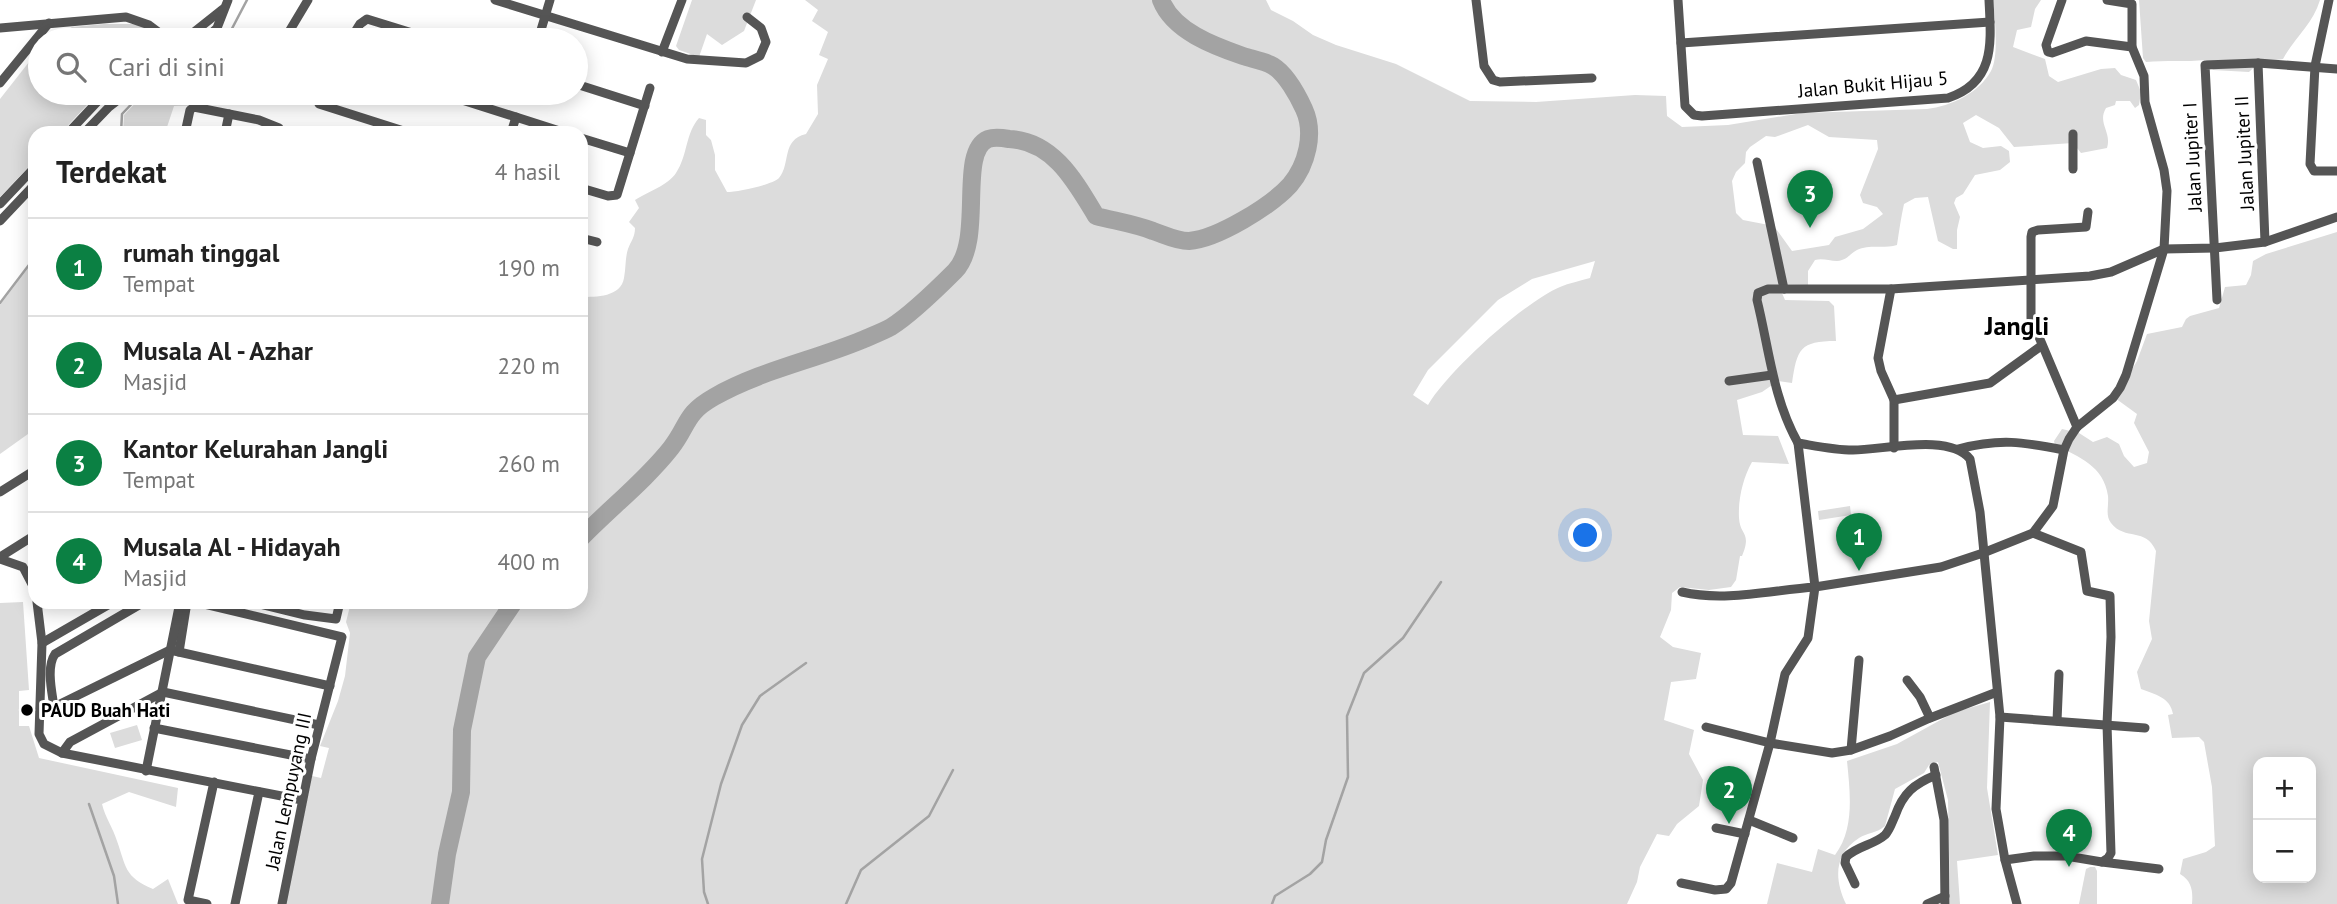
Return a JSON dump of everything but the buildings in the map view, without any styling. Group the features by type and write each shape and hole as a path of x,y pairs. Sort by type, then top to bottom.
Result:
{"street":[{"path":"217,28 229,0"},
{"path":"291,28 308,0"},
{"path":"495,0 584,28"},
{"path":"542,28 550,0"},
{"path":"662,52 682,0"},
{"path":"1478,0 1484,66 1493,80 1500,82 1592,78"},
{"path":"1678,0 1681,43 1990,22"},
{"name":"Jalan Bukit Hijau 5","path":"1681,43 1683,98 1688,111 1702,116 1948,99 1970,87 1989,59 1989,0"},
{"path":"2062,0 2046,45 2048,52 2087,41 2132,47"},
{"path":"1682,592 1704,596 1815,587 1941,567 2033,533 2053,506 2064,450 2077,427 2113,398 2126,375 2164,249 2166,181 2147,113 2144,76 2132,47 2132,4 2107,0"},
{"path":"2329,0 2315,66 2310,164 2314,171 2337,171"},
{"path":"199,28 223,9"},
{"path":"0,28 126,17 154,28"},
{"path":"588,29 687,59 746,63 760,56 766,42 761,28 747,17"},
{"path":"358,28 367,19 397,28"},
{"path":"45,28 49,23"},
{"path":"0,83 28,49"},
{"path":"2258,63 2337,69"},
{"name":"Jalan Jupiter I","path":"2217,300 2205,65 2258,63"},
{"name":"Jalan Jupiter II","path":"2258,63 2265,242"},
{"path":"588,88 645,106"},
{"path":"588,190 608,196 617,195 650,88"},
{"path":"75,126 94,105"},
{"path":"91,126 112,105"},
{"path":"322,105 388,126"},
{"path":"478,105 544,126"},
{"path":"187,126 191,108 259,120 270,126"},
{"path":"226,126 229,114"},
{"path":"513,126 516,117"},
{"path":"2073,134 2073,169"},
{"path":"588,140 630,153"},
{"path":"1757,162 1784,289"},
{"path":"0,205 28,175"},
{"path":"0,221 28,191"},
{"path":"2077,427 2041,346 2030,313 2032,232 2084,228 2088,224 2088,212"},
{"path":"1681,883 1715,890 1729,886 1770,743 1785,674 1808,638 1815,587 1798,443 1785,418 1772,375 1757,297 1762,291 1891,289 2090,276 2111,272 2164,249 2215,248 2265,242 2337,217"},
{"path":"588,240 597,242"},
{"path":"1891,289 1878,358 1894,400 1894,448"},
{"path":"1894,400 1990,383 2041,346"},
{"path":"1729,381 1772,375"},
{"path":"1958,449 2000,441 2064,450"},
{"path":"1798,443 1852,450 1933,444 1958,449 1966,454 1974,469 2000,717 1996,809 2005,860 2017,904"},
{"path":"0,492 28,474"},
{"path":"2033,533 2081,552 2087,591 2110,596 2107,724 2111,853 2102,862"},
{"path":"0,558 28,540"},
{"path":"0,558 23,567 28,577"},
{"path":"38,609 42,643 39,734 44,744 62,753 302,800"},
{"path":"42,643 101,609"},
{"path":"133,609 55,654 51,659 54,707 175,651 330,686"},
{"path":"146,771 154,728 175,651 178,609"},
{"name":"Jalan Lempuyang III","path":"227,609 341,635 342,640 311,759 282,904"},
{"path":"280,609 336,619 338,609"},
{"path":"1851,750 1859,660"},
{"path":"2057,720 2059,674"},
{"path":"1907,680 1920,697 1930,718"},
{"path":"62,753 70,742 163,692 319,725"},
{"path":"1706,727 1821,753 1851,750 1997,692"},
{"path":"2000,717 2144,727"},
{"path":"154,728 311,759"},
{"path":"1855,884 1846,857 1882,837 1891,825 1901,798 1935,771 1944,820 1945,900 1927,904"},
{"path":"207,904 188,900 214,782"},
{"path":"235,904 259,792"},
{"path":"1749,820 1793,838"},
{"path":"1716,828 1745,834"},
{"path":"2005,860 2066,856 2158,869"}],"shaded area":[{"path":"692,0 756,0 744,31 722,45 707,34 699,57 679,50 676,46"},
{"path":"805,0 1266,0 1271,10 1313,35 1396,64 1470,101 1536,102 1635,95 1666,96 1667,116 1682,127 1728,125 1802,113 1927,109 1945,105 1972,92 1991,71 1996,47 1993,0 2041,0 2035,9 2031,27 2017,30 2013,47 2045,59 2049,76 2058,82 2101,69 2115,68 2121,75 2136,80 2141,92 2139,105 2135,108 2130,101 2116,101 2115,105 2106,108 2103,118 2108,137 2107,148 2081,153 2073,143 2014,147 1999,128 1976,115 1963,123 1970,142 1983,148 2001,146 2009,151 2010,162 2000,170 1975,175 1963,194 1956,198 1954,203 1960,217 1957,249 1938,241 1928,197 1915,198 1904,204 1897,245 1862,248 1841,260 1815,260 1808,271 1808,285 1778,284 1785,300 1829,301 1834,306 1836,341 1815,343 1802,349 1792,383 1778,381 1762,392 1737,400 1743,435 1778,436 1789,464 1752,462 1749,468 1739,511 1746,542 1740,556 1736,580 1731,587 1709,590 1680,587 1672,593 1671,610 1660,637 1673,647 1701,653 1696,679 1671,682 1664,720 1694,730 1689,754 1703,780 1699,806 1677,824 1669,836 1657,834 1640,867 1637,882 1627,904 286,904 312,776 321,778 329,748 320,746 345,676 350,633 346,622 349,609 588,609 588,297 607,295 622,284 627,252 635,231 629,222 639,208 635,200 663,185 676,173 691,131 699,118 706,120 706,135 711,140 715,155 715,170 727,192 762,186 779,178 793,141 806,134 818,114 817,85 828,59 819,55 828,32 812,21 818,10","holes":["1808,125 1829,137 1877,140 1878,149 1860,195 1863,203 1877,207 1883,214 1863,229 1835,237 1829,245 1792,251 1774,226 1743,220 1736,213 1732,181 1745,163 1746,152 1750,147 1766,136 1775,137","1595,261 1590,278 1545,295 1507,322 1452,374 1428,405 1413,395 1428,370 1498,300 1532,279"]},
{"path":"2139,0 2320,0 2313,16 2283,59 2262,61 2249,72 2213,70 2206,60 2146,62 2143,58"},
{"path":"139,24 144,28 70,28"},
{"path":"28,63 28,105 87,105 67,126 28,126 28,167 0,197 0,99"},
{"path":"134,105 211,105 174,106 167,126 123,126 124,115"},
{"path":"2337,232 2337,904 2192,904 2191,887 2180,874 2183,859 2206,852 2215,846 2212,787 2204,742 2199,737 2172,738 2168,715 2173,714 2169,704 2162,697 2141,689 2137,672 2152,639 2149,621 2156,551 2147,539 2123,532 2111,523 2106,486 2101,477 2089,464 2055,445 2054,441 2062,429 2079,433 2093,442 2107,437 2119,444 2124,456 2134,467 2147,463 2149,452 2134,423 2137,414 2115,398 2137,361 2147,334 2182,327 2190,316 2219,308 2225,287 2246,285 2253,261 2266,254"},
{"path":"28,268 28,434 0,454 0,305"},
{"path":"1850,506 1851,515 1819,520 1818,511"},
{"path":"23,602 29,690 19,691 19,726 29,726 39,758 178,788 176,807 129,792 102,804 131,875 153,889 168,879 178,904 0,904 0,603"},
{"path":"1990,702 1987,788 1998,855 1957,861 1960,904 1950,904 1948,800 1938,762 1929,765 1924,773 1895,789 1885,826 1859,838 1845,852 1838,876 1846,904 1767,904 1777,863 1812,872 1818,849 1835,855 1841,845 1846,834 1850,810 1847,761 1897,744 1955,712"},
{"path":"137,725 142,740 115,748 110,733"},
{"path":"2095,867 2097,871 2097,904 2079,904 2086,869"}],"waterway":[{"path":"232,28 247,0"},
{"path":"588,531 661,460 692,415 704,403 749,380 888,329 948,278 964,257 968,239 974,161 979,147 988,139 1001,138 1039,147 1072,178 1096,216 1139,226 1180,240 1201,239 1228,228 1257,211 1290,185 1301,168 1309,138 1307,118 1295,92 1273,66 1220,47 1185,29 1167,11 1161,0"},
{"path":"121,126 122,114 131,105"},
{"path":"0,303 28,266"},
{"path":"1272,904 1275,896 1310,874 1322,862 1326,840 1348,777 1347,716 1364,673 1403,638 1441,582"},
{"path":"440,904 447,854 461,792 462,730 477,657 509,609"},
{"path":"708,904 704,892 702,859 721,784 742,725 760,696 806,663"},
{"path":"846,904 861,870 929,816 953,770"},
{"path":"89,804 114,876 118,904"}],"place":[{"name":"Kantor Kelurahan Jangli","path":"1810,228"},
{"name":"rumah tinggal","path":"1859,571"},
{"name":"PAUD Buah Hati","path":"27,710"},
{"name":"Musala Al - Azhar","path":"1729,824"},
{"name":"Musala Al - Hidayah","path":"2069,867"}],"district":[{"name":"Jangli","path":"2017,325"}]}
